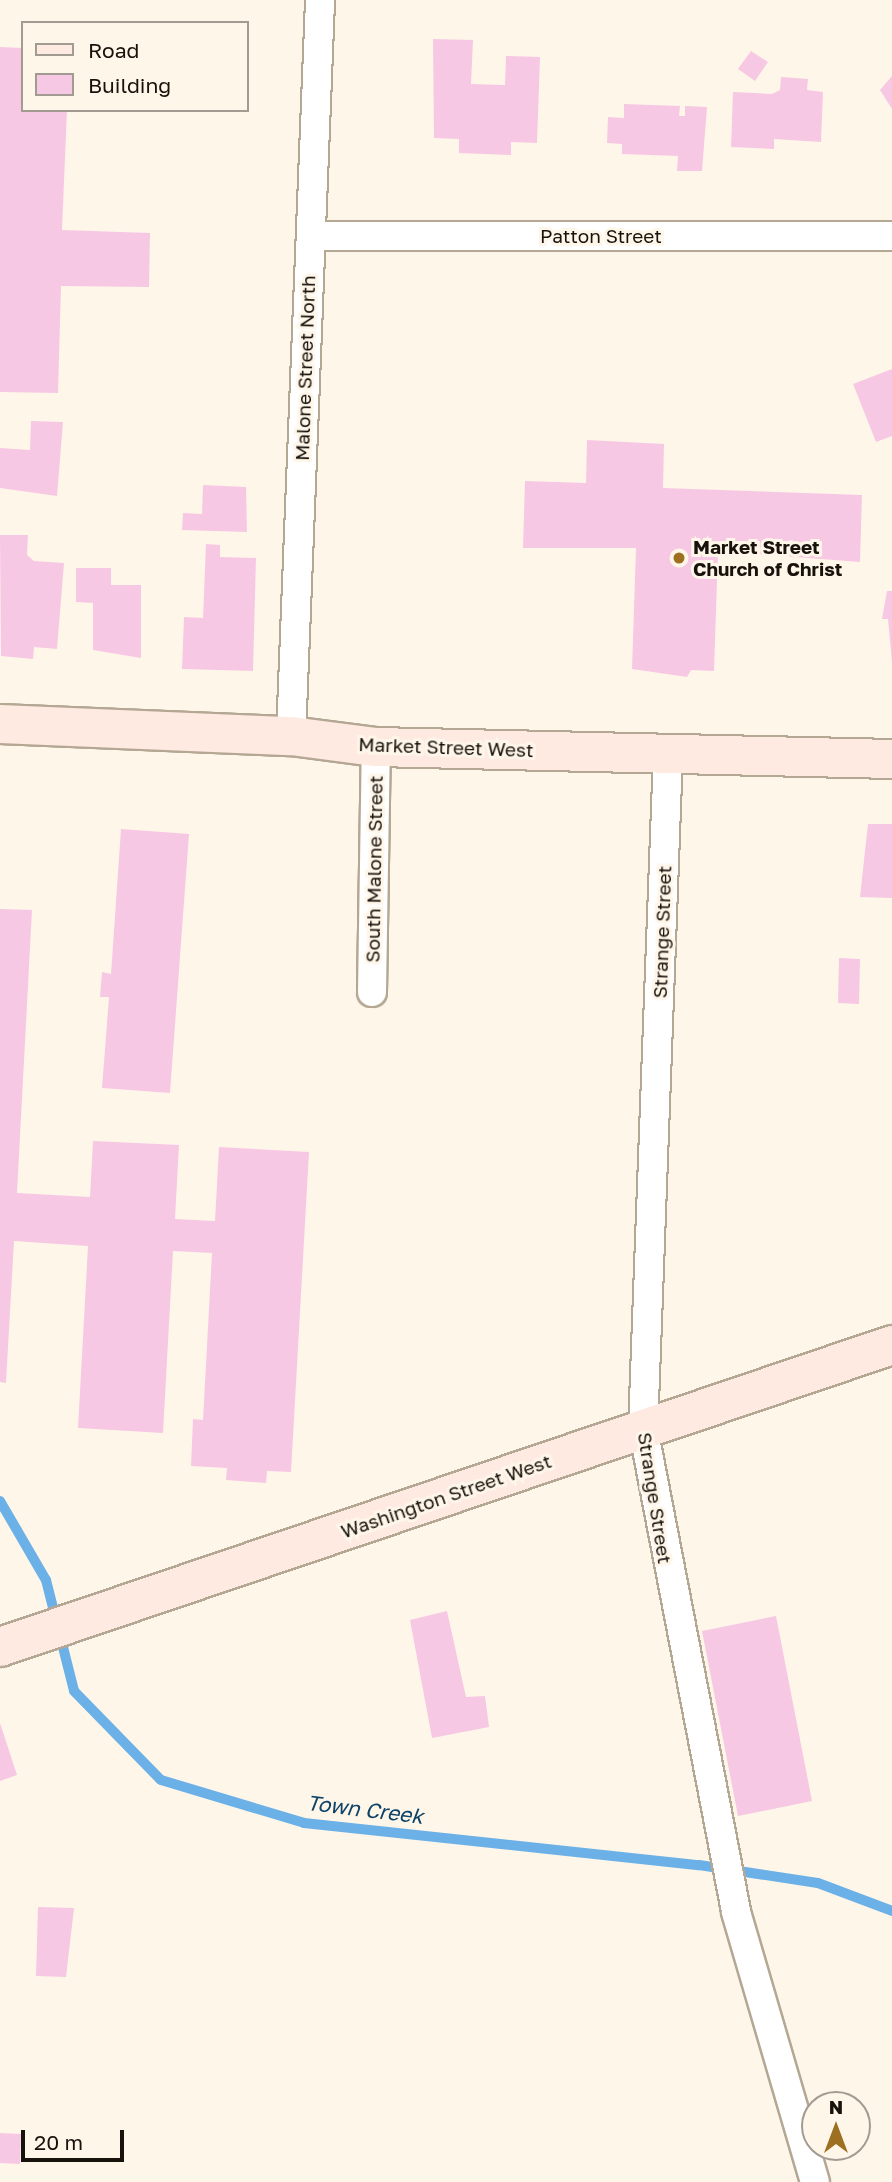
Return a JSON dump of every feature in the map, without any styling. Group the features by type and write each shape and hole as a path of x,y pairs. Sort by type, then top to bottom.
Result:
{"street":[{"name":"Malone Street North","path":"290,736 320,0"},
{"name":"Patton Street","path":"311,236 892,236"},
{"name":"Market Street West","path":"0,724 290,736 376,747 892,759"},
{"name":"South Malone Street","path":"372,992 376,747"},
{"name":"Strange Street","path":"668,754 643,1428 736,1912 815,2182"},
{"name":"Washington Street West","path":"14,1643 892,1345"}],"building":[{"path":"433,39 473,40 471,84 505,85 506,56 540,57 537,143 511,142 511,155 459,153 459,139 434,138"},
{"path":"0,47 21,48 21,112 67,112 62,230 150,233 149,287 61,286 58,393 0,392"},
{"path":"751,51 768,62 755,81 738,69"},
{"path":"892,76 892,109 880,90"},
{"path":"781,77 808,79 807,90 823,92 821,142 774,139 774,149 731,147 733,92 772,94 780,90"},
{"path":"624,104 680,106 679,116 685,116 685,106 707,107 702,171 677,171 678,156 622,154 622,144 607,143 608,117 624,118"},
{"path":"892,369 892,436 876,442 853,384"},
{"path":"31,421 63,422 57,496 0,488 0,448 30,450"},
{"path":"587,440 664,444 663,488 862,495 860,562 718,551 714,671 691,670 687,677 632,669 636,548 523,548 525,481 586,483"},
{"path":"203,485 246,487 247,532 182,530 183,513 202,514"},
{"path":"0,535 28,535 27,555 34,561 64,563 57,649 34,647 33,659 1,656"},
{"path":"206,544 220,545 220,557 256,558 253,671 182,669 184,617 203,618"},
{"path":"76,568 111,568 111,585 141,585 141,658 93,650 93,603 76,602"},
{"path":"887,591 892,591 892,662 888,619 882,619"},
{"path":"868,824 892,824 892,898 860,897"},
{"path":"121,829 189,834 170,1093 102,1088 109,997 100,997 102,972 111,974"},
{"path":"0,909 32,910 17,1193 90,1197 93,1141 179,1145 175,1219 215,1221 219,1147 309,1152 291,1472 267,1471 266,1483 226,1480 227,1468 191,1466 193,1419 203,1420 212,1253 173,1251 163,1433 78,1428 88,1246 14,1241 6,1383 0,1382"},
{"path":"839,958 860,959 859,1004 838,1003"},
{"path":"447,1611 466,1697 485,1696 489,1727 432,1738 410,1620"},
{"path":"776,1616 812,1801 738,1816 702,1631"},
{"path":"0,1723 17,1775 0,1781"},
{"path":"38,1907 74,1908 66,1977 36,1976"},
{"path":"0,2133 21,2134 20,2164 0,2163"}],"waterway":[{"name":"Town Creek","path":"0,1501 46,1580 74,1691 161,1780 304,1823 699,1865 818,1883 892,1911"}],"place":[{"name":"Market Street Church of Christ","path":"679,558"}]}
